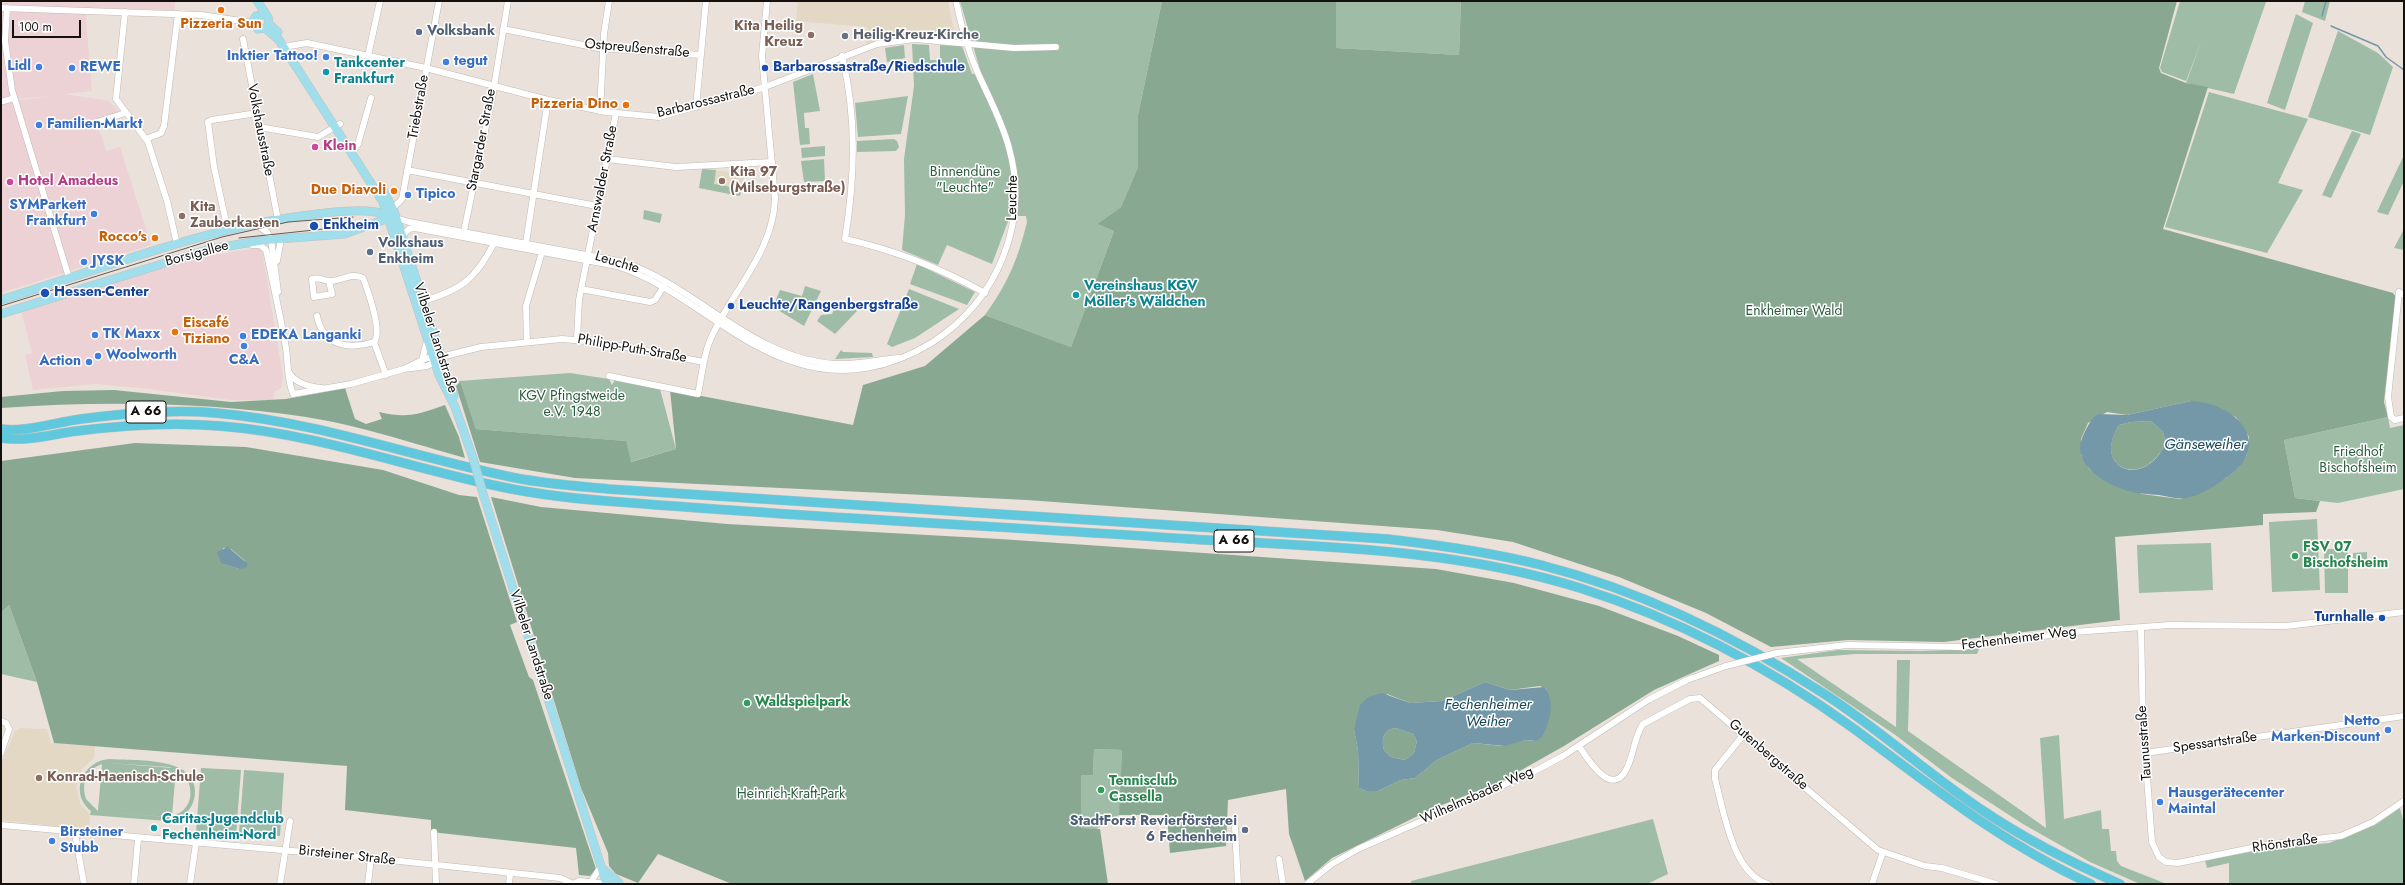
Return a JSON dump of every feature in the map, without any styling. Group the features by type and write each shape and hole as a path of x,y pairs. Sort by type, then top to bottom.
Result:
{"highway":[{"name":"A 66","path":"1,429 23,429 122,413 178,411 216,413 247,416 318,429 448,463 517,478 557,484 1387,539 1500,556 1542,565 1624,591 1699,623 1748,648 1827,696 1982,810 2059,855 2120,884"},
{"name":"A 66","path":"1,438 20,440 74,431 143,425 219,426 285,434 490,485 570,498 799,514 1320,546 1420,554 1497,566 1621,602 1723,648 1820,706 1979,822 2025,851 2091,884"}],"main road":[{"name":"Vilbeler Landstraße","path":"256,1 261,14 269,19 267,26"},
{"path":"254,23 261,14"},
{"name":"Vilbeler Landstraße","path":"254,23 258,29 267,26"},
{"name":"Vilbeler Landstraße","path":"267,26 286,46 355,150 392,214 402,236 423,301 434,361 455,407 473,458 607,883"},
{"name":"Vilbeler Landstraße","path":"355,150 379,195 392,214 434,361 439,375 455,407"},
{"path":"374,212 379,204 379,195"},
{"name":"Borsigallee","path":"1,300 177,244 254,224 325,213 374,212 392,214"},
{"name":"Borsigallee","path":"1,314 216,247 271,239 344,234 392,214"},
{"path":"601,866 609,876 621,884"},
{"name":"Birsteiner Straße","path":"607,883 621,884"}],"street":[{"path":"368,56 380,1"},
{"name":"Triebstraße","path":"392,214 402,199 439,1"},
{"name":"Stargarder Straße","path":"464,232 508,1"},
{"path":"600,111 605,22 609,1"},
{"path":"696,107 706,1"},
{"path":"609,376 698,394 710,340 770,231 775,205 762,56 767,1"},
{"name":"Leuchte","path":"392,214 423,227 494,243 542,252 629,264 720,320 784,352 827,366 858,364 902,357 926,346 946,332 962,319 985,293 1002,262 1011,234 1014,216 1015,184 1012,159 1005,136 966,43 956,1"},
{"path":"69,278 14,98 5,41 4,8 201,14 254,23"},
{"path":"125,12 115,97 125,113 146,139 167,201 177,244"},
{"path":"146,139 161,133 164,126 178,14"},
{"name":"Ostpreußenstraße","path":"503,29 604,49 701,55"},
{"name":"Volkshausstraße","path":"243,39 278,220"},
{"name":"Barbarossastraße","path":"286,46 304,43 426,68 492,87 600,111 659,117 765,88 842,56 877,44 909,39 1014,48 1056,47"},
{"path":"842,56 849,85 854,146 852,195 845,239 898,253 940,270 985,293"},
{"path":"1,102 14,98"},
{"path":"355,150 371,98"},
{"path":"526,243 536,194 548,100"},
{"path":"88,125 125,113"},
{"path":"228,230 214,167 208,122 212,120 257,113"},
{"name":"Arnswalder Straße","path":"577,339 581,289 616,113"},
{"path":"259,127 318,137 338,125"},
{"path":"607,159 676,168 772,162"},
{"path":"407,170 597,206"},
{"path":"254,224 267,232 271,239 276,272 277,298"},
{"name":"Leuchte","path":"402,236 411,228 423,227 464,232 526,243 587,257"},
{"path":"276,272 278,246 281,239"},
{"path":"423,301 448,293 471,279 483,263 494,243"},
{"path":"216,247 260,245 266,249 277,298 289,370 292,377 293,394"},
{"path":"527,342 526,306 542,252"},
{"path":"317,316 324,332 336,344 355,347 374,342 377,338 378,329 363,278 358,276 329,281"},
{"path":"581,289 650,302 655,300 664,286"},
{"path":"2402,294 2388,400 2391,417 2395,420 2404,418"},
{"path":"422,360 427,348 427,336"},
{"name":"Philipp-Puth-Straße","path":"434,361 481,347 577,339 704,362"},
{"path":"374,342 386,374"},
{"path":"404,369 422,360 434,361"},
{"path":"293,394 328,388 434,361"},
{"path":"289,370 288,378 293,394"},
{"path":"292,377 307,385 328,388"},
{"name":"Fechenheimer Weg","path":"1643,703 1687,680 1726,666 1777,653 1847,645 1961,647 2057,634 2186,625 2286,626 2404,612"},
{"name":"Taunusstraße","path":"2140,628 2145,753 2152,842 2159,857"},
{"name":"Gutenbergstraße","path":"1579,746 1602,776 1614,779 1619,777 1627,769 1639,730 1643,724 1696,697 1704,700 1872,846 1883,852 1925,866 1942,868 1996,884"},
{"name":"Wilhelmsbader Weg","path":"1307,884 1332,864 1358,849 1533,772 1579,746 1643,703"},
{"name":"Spessartstraße","path":"2145,753 2404,716"},
{"path":"1,721 9,729 1,754"},
{"path":"1744,734 1716,770 1715,779 1738,859 1754,877 1768,884"},
{"name":"Rhönstraße","path":"2159,857 2166,862 2178,864 2266,845 2338,837 2373,822 2404,801"},
{"path":"280,884 290,821"},
{"name":"Birsteiner Straße","path":"1,825 138,839 370,858 510,874 560,878 573,884 576,882 607,883"},
{"path":"1235,828 1238,884"},
{"path":"434,832 436,884"},
{"path":"75,833 84,884"},
{"path":"134,884 138,839"},
{"path":"190,884 196,843"},
{"path":"1872,884 1883,852"},
{"path":"368,884 370,858"},
{"path":"1279,859 1283,884"},
{"path":"591,882 601,866"},
{"path":"509,884 510,874"}],"shaded area":[{"path":"4,1 175,1 175,10 85,8 92,91 64,94 109,101 118,110 117,113 96,120 106,151 120,147 151,245 1,293 1,6 4,8 4,41 14,101 52,96 16,99 7,43 10,4 4,4"},
{"path":"798,1 948,1 955,35 890,37 866,45 867,27 796,21"},
{"name":"Kita 97 (Milseburgstraße)","path":"702,169 745,174 740,196 699,188"},
{"path":"257,248 262,250 283,377 281,388 274,392 273,400 230,400 149,389 96,384 33,390 25,355 32,353 21,311 190,259"},
{"name":"Konrad-Haenisch-Schule","path":"20,728 47,729 51,743 95,746 94,758 82,769 76,786 80,803 90,815 89,830 1,820 1,763 15,731"}],"green space":[{"name":"Binnendüne \"Leuchte\"","path":"960,1 1162,1 1138,115 1138,167 1121,207 1097,224 1114,231 1071,347 985,315 1000,292 1016,259 1024,235 1027,222 1026,216 1010,216 992,264 947,245 938,265 902,250 905,215 904,159 914,86 912,44 929,45 930,60 940,60 940,45 962,46 972,74 981,73"},
{"name":"Enkheimer Wald","path":"1162,1 1336,1 1336,48 1459,55 1461,1 2177,1 2159,68 2161,73 2186,83 2208,87 2163,229 2393,293 2396,297 2384,402 2388,417 2284,440 2295,498 2320,501 2316,512 2263,514 2263,525 2115,537 2120,620 1944,642 1848,640 1771,647 1706,613 1619,577 1513,542 1437,530 1027,500 575,478 480,462 456,386 460,382 476,429 626,441 631,462 676,449 670,390 853,425 863,385 925,366 985,315 1071,347 1114,231 1097,224 1121,207 1138,167 1138,115","holes":["2191,401 2236,417 2249,437 2247,455 2239,467 2226,478 2194,495 2180,499 2142,494 2090,470 2081,455 2081,439 2088,423 2107,412 2127,415"]},
{"path":"1336,1 1461,1 1459,55 1336,48"},
{"path":"2180,1 2266,2 2234,94 2186,83 2202,40 2186,81 2162,72 2160,68"},
{"path":"2305,1 2330,1 2325,21 2302,12"},
{"path":"2296,14 2313,23 2285,110 2267,103"},
{"path":"2338,31 2378,53 2393,67 2370,135 2308,117"},
{"path":"904,45 905,58 887,62 885,48"},
{"path":"813,74 820,111 804,113 805,128 809,128 810,144 800,145 793,82"},
{"path":"2209,92 2308,119 2278,183 2303,190 2267,253 2165,227"},
{"path":"908,96 901,134 858,137 855,103"},
{"path":"2352,131 2361,134 2331,198 2322,195"},
{"path":"894,139 897,141 899,147 896,151 857,152 857,141"},
{"path":"825,146 825,156 802,158 801,148"},
{"path":"2404,155 2404,181 2388,215 2377,212"},
{"path":"824,159 825,181 804,182 801,161"},
{"path":"702,169 716,170 714,184 742,189 740,196 699,188"},
{"path":"644,210 662,214 660,223 643,219"},
{"path":"2404,229 2404,250 2394,248"},
{"path":"917,264 975,292 967,305 910,284"},
{"path":"805,286 821,291 804,326 773,307 780,290 802,296"},
{"path":"909,289 959,309 915,338 892,347 887,344"},
{"path":"835,306 852,308 857,311 835,334 817,321 821,315 832,314"},
{"path":"841,350 843,352 872,353 873,357 835,359"},
{"name":"KGV Pfingstweide e.V. 1948","path":"570,373 609,379 612,385 615,380 660,389 676,449 630,462 625,441 476,429 459,381"},
{"path":"345,388 355,419 366,424 382,419 379,412 406,415 427,411 445,405 459,437 465,458 386,435 326,420 269,412 231,408 154,404 77,404 1,408 1,397 63,391 114,390 231,402 286,399"},
{"name":"Friedhof Bischofsheim","path":"2388,417 2390,428 2404,425 2404,489 2338,503 2295,498 2284,440"},
{"path":"2151,421 2163,432 2166,442 2157,457 2145,466 2134,469 2124,468 2116,462 2111,453 2112,440 2119,425 2131,422"},
{"path":"135,443 246,447 383,470 459,495 477,497 517,622 510,625 529,677 533,680 596,869 590,876 579,875 576,848 431,832 431,820 345,810 347,766 54,743 37,682 9,605 1,613 1,461","holes":["223,548 231,549 245,561 239,569 225,564"]},
{"name":"Heinrich-Kraft-Park","path":"491,497 541,507 727,524 1000,539 1436,569 1514,583 1599,606 1678,636 1719,655 1719,661 1654,690 1564,746 1502,781 1432,809 1332,858 1305,881 1289,834 1286,789 1228,800 1226,846 1170,853 1167,815 1119,815 1122,750 1094,749 1093,775 1081,775 1081,828 1100,829 1108,884 732,884 658,854 638,883 616,874 609,866 608,853 581,788","holes":["1485,682 1510,690 1540,686 1546,689 1550,703 1536,741 1526,740 1502,746 1473,743 1437,760 1415,778 1401,780 1378,791 1366,791 1359,788 1358,750 1354,730 1387,694 1410,703 1442,701"]},
{"name":"FSV 07 Bischofsheim","path":"2317,519 2320,590 2272,592 2269,522"},
{"path":"2211,543 2213,590 2139,593 2137,545"},
{"path":"2324,549 2348,549 2348,593 2325,593"},
{"path":"2367,552 2367,561 2353,562 2353,553"},
{"path":"9,605 37,682 1,674 1,613"},
{"path":"1979,649 1977,654 1855,654 1797,659 1896,727 1897,660 1910,660 1908,731 2046,828 2040,738 2059,735 2064,819 2101,810 2102,829 2109,829 2111,851 2116,851 2117,861 2121,866 2167,884 2140,884 2090,862 2023,824 1952,778 1894,734 1781,658 1838,650 1920,651"},
{"path":"1396,728 1413,734 1417,741 1414,753 1405,760 1391,757 1384,750 1384,735 1389,730"},
{"name":"Tennisclub Cassella","path":"1094,749 1122,750 1120,809 1119,815 1096,829 1081,828 1081,775 1093,774"},
{"path":"110,759 148,761 175,766 186,772 193,780 195,796 193,803 189,810 180,818 180,822 90,815 91,811 84,803 80,786 86,771 101,761","holes":["108,763 169,767 172,768","102,764 98,811 86,799 84,788 86,778 89,773","176,769 183,774 187,780 190,787 190,794 186,808 180,813 172,816"]},
{"path":"201,768 241,770 236,835 196,832"},
{"path":"244,770 284,773 280,836 239,833"},
{"path":"2400,808 2404,824 2404,884 2229,884 2229,863 2207,868 2205,860 2267,849 2329,843 2375,825"},
{"path":"1653,819 1668,874 1647,884 1411,884 1411,881"}],"water":[{"name":"Gänseweiher","path":"2191,401 2206,403 2229,412 2241,423 2249,440 2248,451 2244,461 2236,470 2225,479 2199,494 2179,499 2129,491 2110,484 2092,472 2081,456 2080,446 2087,427 2098,414 2127,415","holes":["2151,421 2163,432 2166,442 2157,457 2146,466 2135,470 2124,468 2116,463 2112,453 2112,440 2119,425 2131,422"]},
{"path":"228,547 248,564 246,568 239,569 221,563 217,552"},
{"name":"Fechenheimer Weiher","path":"1485,682 1510,690 1544,687 1548,692 1551,705 1545,731 1542,737 1536,741 1526,740 1505,746 1473,743 1437,760 1415,778 1401,780 1378,791 1366,791 1359,788 1358,750 1354,730 1360,705 1368,697 1382,693 1410,703 1442,701","holes":["1396,728 1413,734 1417,741 1414,753 1405,760 1391,757 1384,750 1383,738 1389,730"]}],"waterway":[{"path":"2322,16 2326,1"},
{"path":"2331,26 2378,46 2386,57 2404,70"}],"tram line":[{"path":"1,306 222,237 288,222 353,217"},
{"path":"239,238 352,226"}],"place":[{"name":"Pizzeria Sun","path":"221,10"},
{"name":"Volksbank","path":"419,32"},
{"name":"Kita Heilig Kreuz","path":"811,35"},
{"name":"Heilig-Kreuz-Kirche","path":"845,36"},
{"name":"Inktier Tattoo!","path":"326,57"},
{"name":"tegut","path":"446,62"},
{"name":"Lidl","path":"39,67"},
{"name":"REWE","path":"72,68"},
{"name":"Barbarossastraße/Riedschule","path":"765,68"},
{"name":"Tankcenter Frankfurt","path":"326,72"},
{"name":"Pizzeria Dino","path":"626,105"},
{"name":"Familien-Markt","path":"39,125"},
{"name":"Klein","path":"315,147"},
{"name":"Kita 97 (Milseburgstraße)","path":"722,181"},
{"name":"Hotel Amadeus","path":"10,182"},
{"name":"Due Diavoli","path":"394,191"},
{"name":"Tipico","path":"408,195"},
{"name":"SYMParkett Frankfurt","path":"94,214"},
{"name":"Kita Zauberkasten","path":"182,216"},
{"name":"Enkheim","path":"314,226"},
{"name":"Rocco's","path":"155,238"},
{"name":"Volkshaus Enkheim","path":"370,252"},
{"name":"JYSK","path":"84,262"},
{"name":"Hessen-Center","path":"45,293"},
{"name":"Vereinshaus KGV Möller's Wäldchen","path":"1076,295"},
{"name":"Leuchte/Rangenbergstraße","path":"731,306"},
{"name":"Eiscafé Tiziano","path":"175,332"},
{"name":"TK Maxx","path":"95,335"},
{"name":"EDEKA Langanki","path":"243,336"},
{"name":"C&A","path":"244,346"},
{"name":"Woolworth","path":"98,356"},
{"name":"Action","path":"89,362"},
{"name":"FSV 07 Bischofsheim","path":"2295,556"},
{"name":"Turnhalle","path":"2382,618"},
{"name":"Waldspielpark","path":"747,703"},
{"name":"Netto Marken-Discount","path":"2388,730"},
{"name":"Konrad-Haenisch-Schule","path":"39,778"},
{"name":"Tennisclub Cassella","path":"1101,790"},
{"name":"Hausgerätecenter Maintal","path":"2160,802"},
{"name":"Caritas-Jugendclub Fechenheim-Nord","path":"154,828"},
{"name":"StadtForst Revierförsterei 6 Fechenheim","path":"1245,830"},
{"name":"Birsteiner Stubb","path":"52,841"}]}
